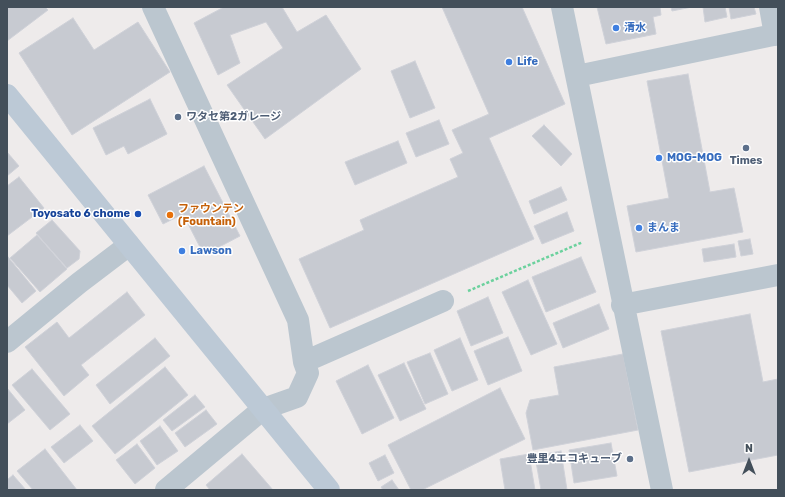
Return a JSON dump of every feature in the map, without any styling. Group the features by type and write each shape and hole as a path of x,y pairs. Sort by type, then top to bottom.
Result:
{"street":[{"path":"153,7 298,320 304,362 308,373 297,397 263,409 166,490"},
{"path":"562,7 622,305 662,490"},
{"path":"577,76 777,35 770,7"},
{"path":"7,95 329,490"},
{"path":"7,342 79,283 129,245"},
{"path":"622,305 778,275"},
{"path":"304,362 443,302"}],"path":[{"path":"443,302 607,232"}],"building":[{"path":"7,7 45,7 48,10 7,41"},
{"path":"224,7 282,7 297,32 326,15 361,69 265,139 227,85 283,48 266,22 230,35 240,63 218,75 194,23"},
{"path":"442,7 522,7 565,104 489,138 534,239 330,328 299,259 364,230 360,220 458,177 450,159 463,153 452,130 489,114"},
{"path":"597,7 660,7 661,15 653,17 656,34 606,44"},
{"path":"671,7 692,7 672,11"},
{"path":"703,7 725,7 727,17 705,22"},
{"path":"729,7 754,7 756,14 731,19"},
{"path":"73,18 94,50 138,22 170,72 72,135 19,53"},
{"path":"415,61 435,108 410,118 391,71"},
{"path":"688,74 710,192 734,188 743,232 636,252 627,206 669,198 647,81"},
{"path":"150,99 167,134 128,154 124,146 106,155 93,128"},
{"path":"439,120 449,144 416,157 406,133"},
{"path":"544,125 572,154 561,166 532,136"},
{"path":"398,141 407,163 355,185 345,162"},
{"path":"7,152 19,166 7,176"},
{"path":"204,166 240,236 204,255 183,214 163,224 148,195"},
{"path":"19,177 44,208 7,236 7,186"},
{"path":"561,187 567,200 534,214 529,201"},
{"path":"567,212 574,231 542,244 534,226"},
{"path":"52,220 80,251 79,259 67,268 36,233"},
{"path":"37,235 67,269 40,292 10,258"},
{"path":"750,239 753,254 741,256 738,241"},
{"path":"734,244 736,257 704,262 702,249"},
{"path":"8,257 36,291 22,303 7,285"},
{"path":"581,257 596,292 546,312 532,277"},
{"path":"528,280 557,344 531,355 502,292"},
{"path":"127,292 145,315 81,365 89,375 64,396 25,347 57,322 69,338"},
{"path":"488,297 503,333 471,346 457,311"},
{"path":"599,304 609,329 563,348 553,323"},
{"path":"750,314 763,382 778,379 778,455 689,472 661,331"},
{"path":"508,337 522,371 488,385 474,351"},
{"path":"155,338 170,356 110,404 96,385"},
{"path":"460,338 478,380 452,391 434,350"},
{"path":"430,353 448,394 425,404 407,362"},
{"path":"623,354 638,430 533,450 526,413 530,400 559,395 554,367"},
{"path":"404,363 426,409 400,421 378,375"},
{"path":"368,365 394,418 362,434 336,381"},
{"path":"165,367 188,395 115,454 92,426"},
{"path":"32,369 70,414 50,430 12,385"},
{"path":"7,388 25,410 7,424"},
{"path":"500,388 525,439 422,490 411,490 388,445"},
{"path":"195,395 205,407 172,431 163,420"},
{"path":"206,410 217,424 185,447 175,433"},
{"path":"80,425 93,441 64,463 51,447"},
{"path":"160,426 178,451 157,465 140,441"},
{"path":"611,443 617,476 574,483 569,450"},
{"path":"137,444 155,468 135,484 116,460"},
{"path":"45,449 77,490 33,490 17,471"},
{"path":"561,451 567,490 541,490 535,456"},
{"path":"242,454 273,490 210,490 206,485"},
{"path":"529,454 535,490 505,490 500,459"},
{"path":"385,455 394,473 378,481 369,463"},
{"path":"13,475 26,490 7,490 7,480"},
{"path":"392,480 399,490 383,490 381,487"}],"place":[{"name":"清水","path":"616,28"},
{"name":"Life","path":"509,62"},
{"name":"ワタセ第2ガレージ","path":"178,117"},
{"name":"Times","path":"746,148"},
{"name":"MOG-MOG","path":"659,158"},
{"name":"Toyosato 6 chome","path":"138,214"},
{"name":"ファウンテン (Fountain)","path":"170,215"},
{"name":"まんま","path":"639,228"},
{"name":"Lawson","path":"182,251"},
{"name":"豊里4エコキューブ","path":"630,459"}]}
